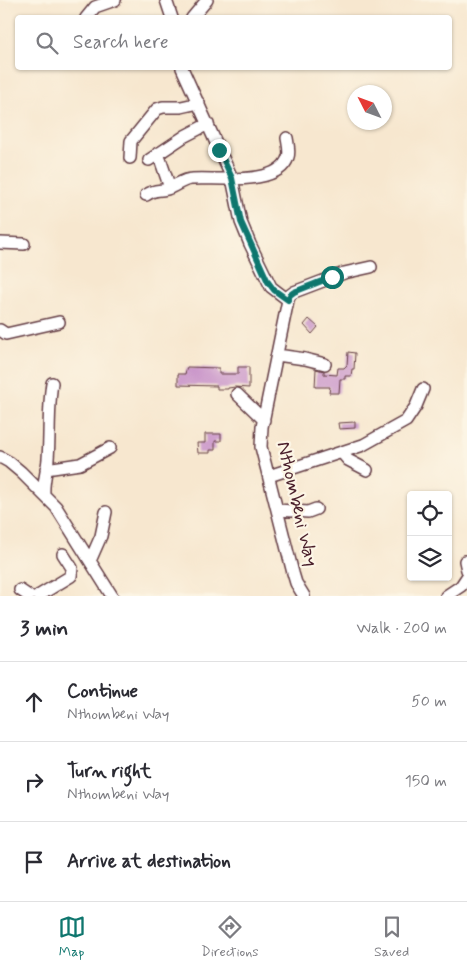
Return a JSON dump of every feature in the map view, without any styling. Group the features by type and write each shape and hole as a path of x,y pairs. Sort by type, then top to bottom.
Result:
{"street":[{"path":"88,15 95,7 115,0"},
{"path":"166,0 171,15"},
{"path":"194,15 207,0"},
{"path":"183,70 232,178 241,222 271,287 288,300 294,292 344,273 371,267"},
{"path":"130,158 131,141 157,109 198,103"},
{"path":"170,188 154,157 184,136 208,124"},
{"path":"146,196 154,190 170,188 190,179 232,178 271,174 280,169 288,157 287,138"},
{"path":"0,243 24,244"},
{"name":"Nthombeni Way","path":"288,300 264,420 261,447 292,573 304,596"},
{"path":"0,330 6,334 59,322"},
{"path":"277,355 325,364"},
{"path":"44,494 44,480 48,461 48,413 52,383"},
{"path":"269,476 359,448 406,421 416,406 423,389"},
{"path":"236,394 264,420"},
{"path":"46,469 80,464 110,448"},
{"path":"342,453 348,460 367,470"},
{"path":"0,457 10,462 56,507 112,596"},
{"path":"278,510 308,512 316,510"},
{"path":"90,561 101,536 106,512"},
{"path":"38,596 71,576 72,568 63,554"},
{"path":"446,596 461,586 467,577"}],"building":[{"path":"309,319 318,327 312,334 304,325"},
{"path":"348,352 355,353 354,369 352,369 351,376 345,376 345,379 340,379 339,393 329,393 330,387 315,387 316,369 324,371 324,374 337,375 338,368 344,368 347,365"},
{"path":"187,367 219,368 219,374 238,374 238,367 249,367 249,388 217,389 217,386 178,385 178,374 185,374"},
{"path":"355,422 355,428 339,429 338,423"},
{"path":"205,434 221,434 221,441 215,441 215,450 210,450 210,453 198,453 197,443 205,443"}],"route":[{"path":"219,150 232,178 241,222 271,287 288,300 294,292 332,277"}]}
